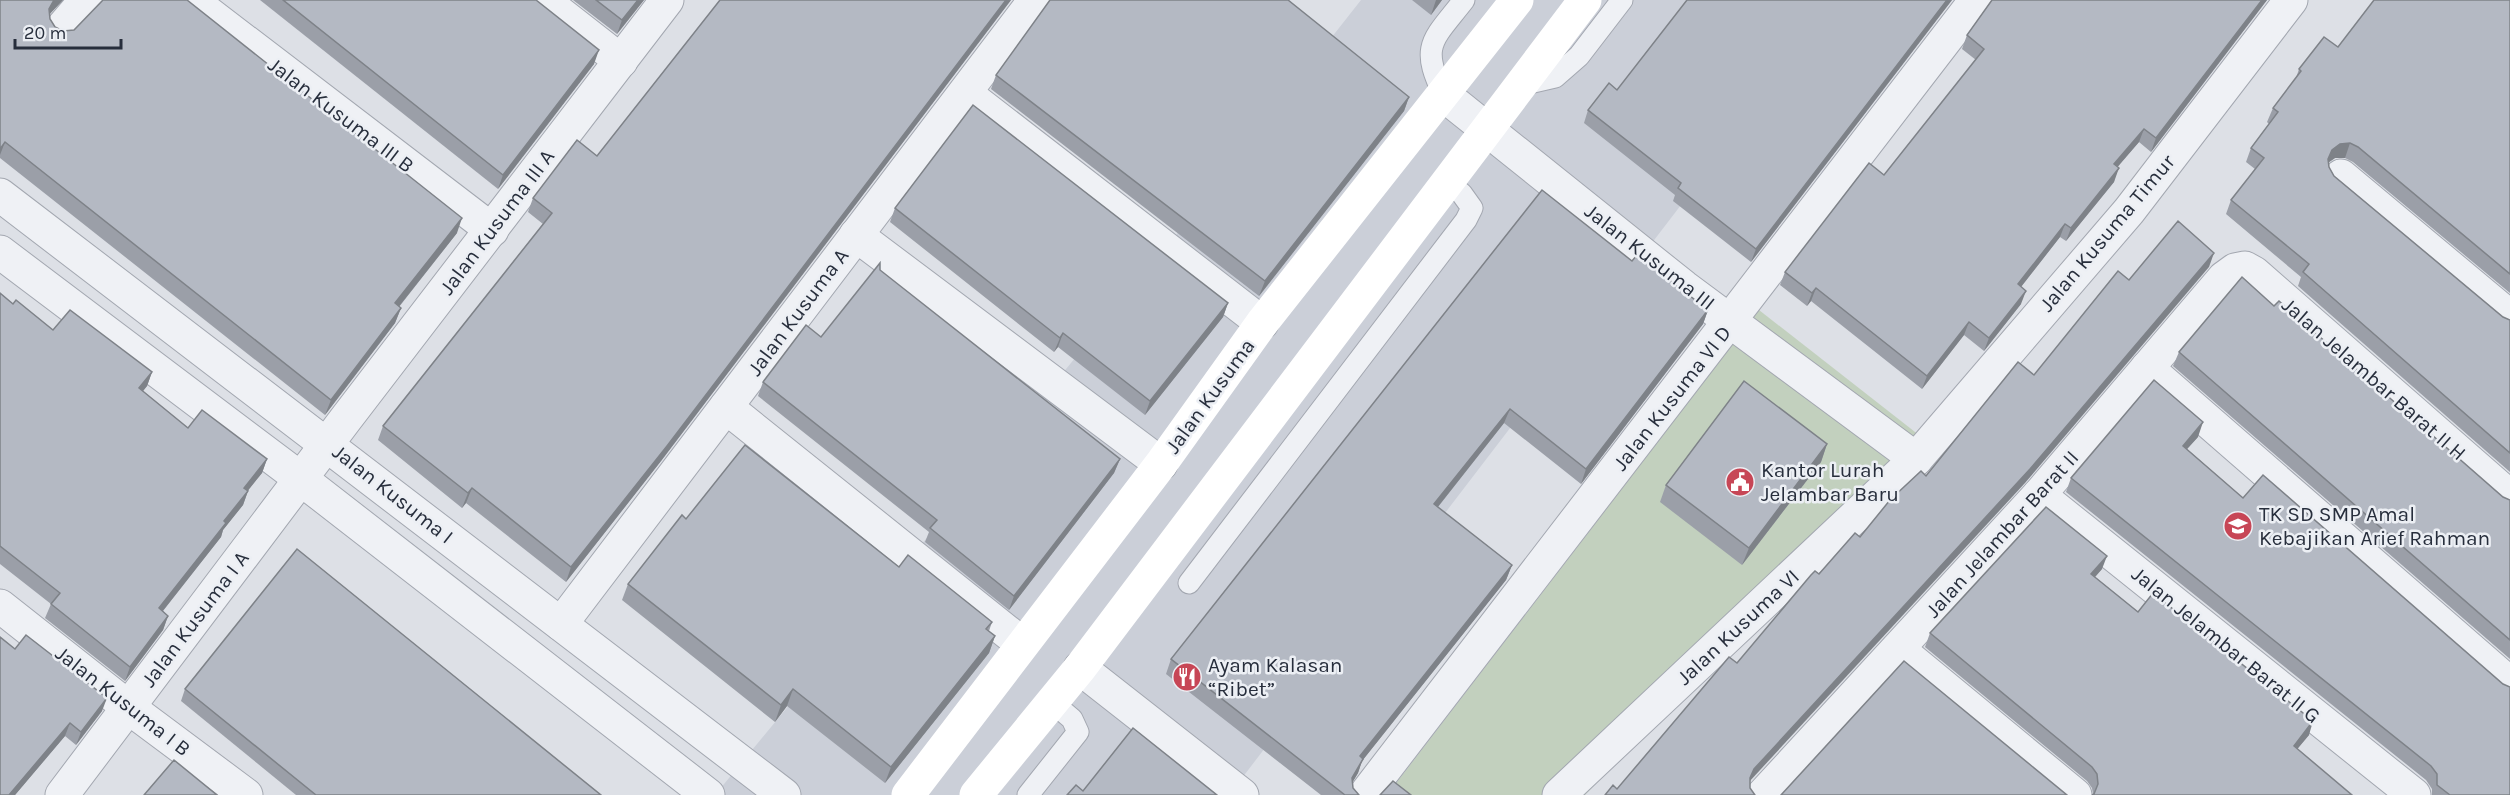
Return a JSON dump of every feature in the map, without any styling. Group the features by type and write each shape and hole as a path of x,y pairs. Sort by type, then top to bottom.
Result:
{"street":[{"path":"62,28 86,0"},
{"name":"Jalan Kusuma III B","path":"191,0 492,230"},
{"path":"543,0 621,61"},
{"name":"Jalan Kusuma III A","path":"327,444 667,0"},
{"name":"Jalan Kusuma A","path":"561,624 1035,0"},
{"name":"Jalan Kusuma","path":"908,795 1021,643 1161,464 1262,323 1517,0"},
{"path":"976,795 1080,668 1585,0"},
{"name":"Jalan Kusuma VI D","path":"1365,795 1732,321 1976,0"},
{"name":"Jalan Kusuma Timur","path":"1916,459 2129,211 2291,0"},
{"path":"965,93 1262,323"},
{"name":"Jalan Kusuma III","path":"1444,95 1684,286 1916,459"},
{"path":"2341,176 2510,317"},
{"name":"Jalan Kusuma I","path":"0,195 784,795"},
{"path":"856,235 1161,464"},
{"path":"0,252 301,479 708,795"},
{"name":"Jalan Jelambar Barat II H","path":"2235,270 2245,268 2254,273 2510,497"},
{"name":"Jalan Jelambar Barat II","path":"1763,795 2039,495 2223,278 2235,270"},
{"path":"2147,368 2510,684"},
{"path":"726,407 1021,643"},
{"name":"Jalan Kusuma I A","path":"62,795 327,444"},
{"name":"Jalan Kusuma VI","path":"1560,795 1916,459"},
{"name":"Jalan Jelambar Barat II G","path":"2039,495 2414,795"},
{"name":"Jalan Kusuma I B","path":"0,606 128,707 246,795"},
{"path":"1898,650 2075,795"},
{"path":"1080,668 1242,795"}],"lane":[{"path":"1444,95 1433,73 1429,55 1432,41 1464,0"},
{"path":"1521,85 1555,77 1580,56 1622,0"},
{"path":"1189,583 1466,220 1472,208 1462,194 1448,182"},
{"path":"1028,795 1078,732 1072,719 1052,702"}],"shaded area":[{"path":"1361,0 1838,0 1229,795 715,795 1169,244"}],"green space":[{"path":"1759,310 1924,439 1585,795 1387,795"}],"building":[{"path":"0,0 54,0 49,9 50,19 55,27 63,31 74,30 103,0 187,0 462,218 395,303 401,308 331,400 5,142 0,149"},
{"path":"283,0 536,0 599,50 503,175"},
{"path":"596,0 638,0 622,20"},
{"path":"720,0 1006,0 667,446 571,567 472,488 468,493 383,426 552,213 533,198 577,140 597,156"},
{"path":"1050,0 1288,0 1409,97 1265,281 996,75"},
{"path":"1687,0 1947,0 1756,249 1678,188 1681,183 1588,110 1609,83 1617,90"},
{"path":"1992,0 2262,0 2156,138 2144,129 2114,164 2119,168 2071,228 2065,224 2018,284 2026,291 1989,338 1969,322 1927,376 1816,288 1812,293 1785,272 1869,163 1884,175 1984,49 1967,35"},
{"path":"2374,0 2510,0 2510,274 2358,147 2350,143 2340,144 2332,150 2328,159 2334,176 2503,317 2510,320 2510,453 2303,272 2309,264 2231,200 2264,158 2251,148 2278,112 2273,108 2301,71 2299,69 2324,37 2338,47"},
{"path":"973,105 1228,303 1150,401 1063,333 1060,338 895,208"},
{"path":"1542,190 1632,261 1637,255 1708,310 1586,469 1510,409 1434,504 1512,565 1360,756 1363,759 1352,778 1353,788 1359,795 1345,795 1171,659"},
{"path":"2178,221 2214,253 2030,469 1754,769 1750,778 1750,788 1755,795 1605,795 1613,785 1617,789 1729,657 1737,663 1815,571 1819,574 1855,533 1860,537 1890,500 1921,471 1926,476 2018,362 2034,375 2118,271 2129,280"},
{"path":"880,263 880,270 1120,459 1014,596 930,528 937,520 763,382 806,325 821,337"},
{"path":"2242,277 2274,306 2279,301 2503,497 2510,500 2510,640 2179,352"},
{"path":"0,293 13,304 16,300 53,330 70,310 152,372 139,388 188,428 202,410 267,459 244,488 248,491 224,521 226,523 159,608 168,616 130,667 51,604 60,593 0,546"},
{"path":"2154,380 2203,422 2183,446 2243,498 2263,475 2503,684 2510,687 2510,795 2450,795 2437,785 2437,774 2431,766 2071,478"},
{"name":"Kantor Lurah Jelambar Baru","path":"1744,381 1827,444 1749,548 1666,485"},
{"path":"745,445 899,567 908,555 992,622 986,629 995,636 891,767 793,689 781,705 628,584 682,515 686,519"},
{"path":"2046,507 2107,556 2091,574 2138,612 2153,593 2313,721 2294,746 2352,795 2092,795 2098,784 2097,774 2092,767 1930,633"},
{"path":"297,549 601,795 316,795 185,689"},
{"path":"26,635 107,698 81,732 70,723 9,795 0,795 0,637 15,649"},
{"path":"1904,661 2067,795 1781,795"},
{"path":"1133,728 1217,795 1067,795 1076,785 1083,791"},
{"path":"174,760 217,795 144,795"},
{"path":"1393,781 1411,795 1380,795"}],"place":[{"name":"Kantor Lurah Jelambar Baru","path":"1740,482"},
{"name":"TK SD SMP Amal Kebajikan Arief Rahman","path":"2238,526"},
{"name":"Ayam Kalasan “Ribet”","path":"1187,677"}]}
